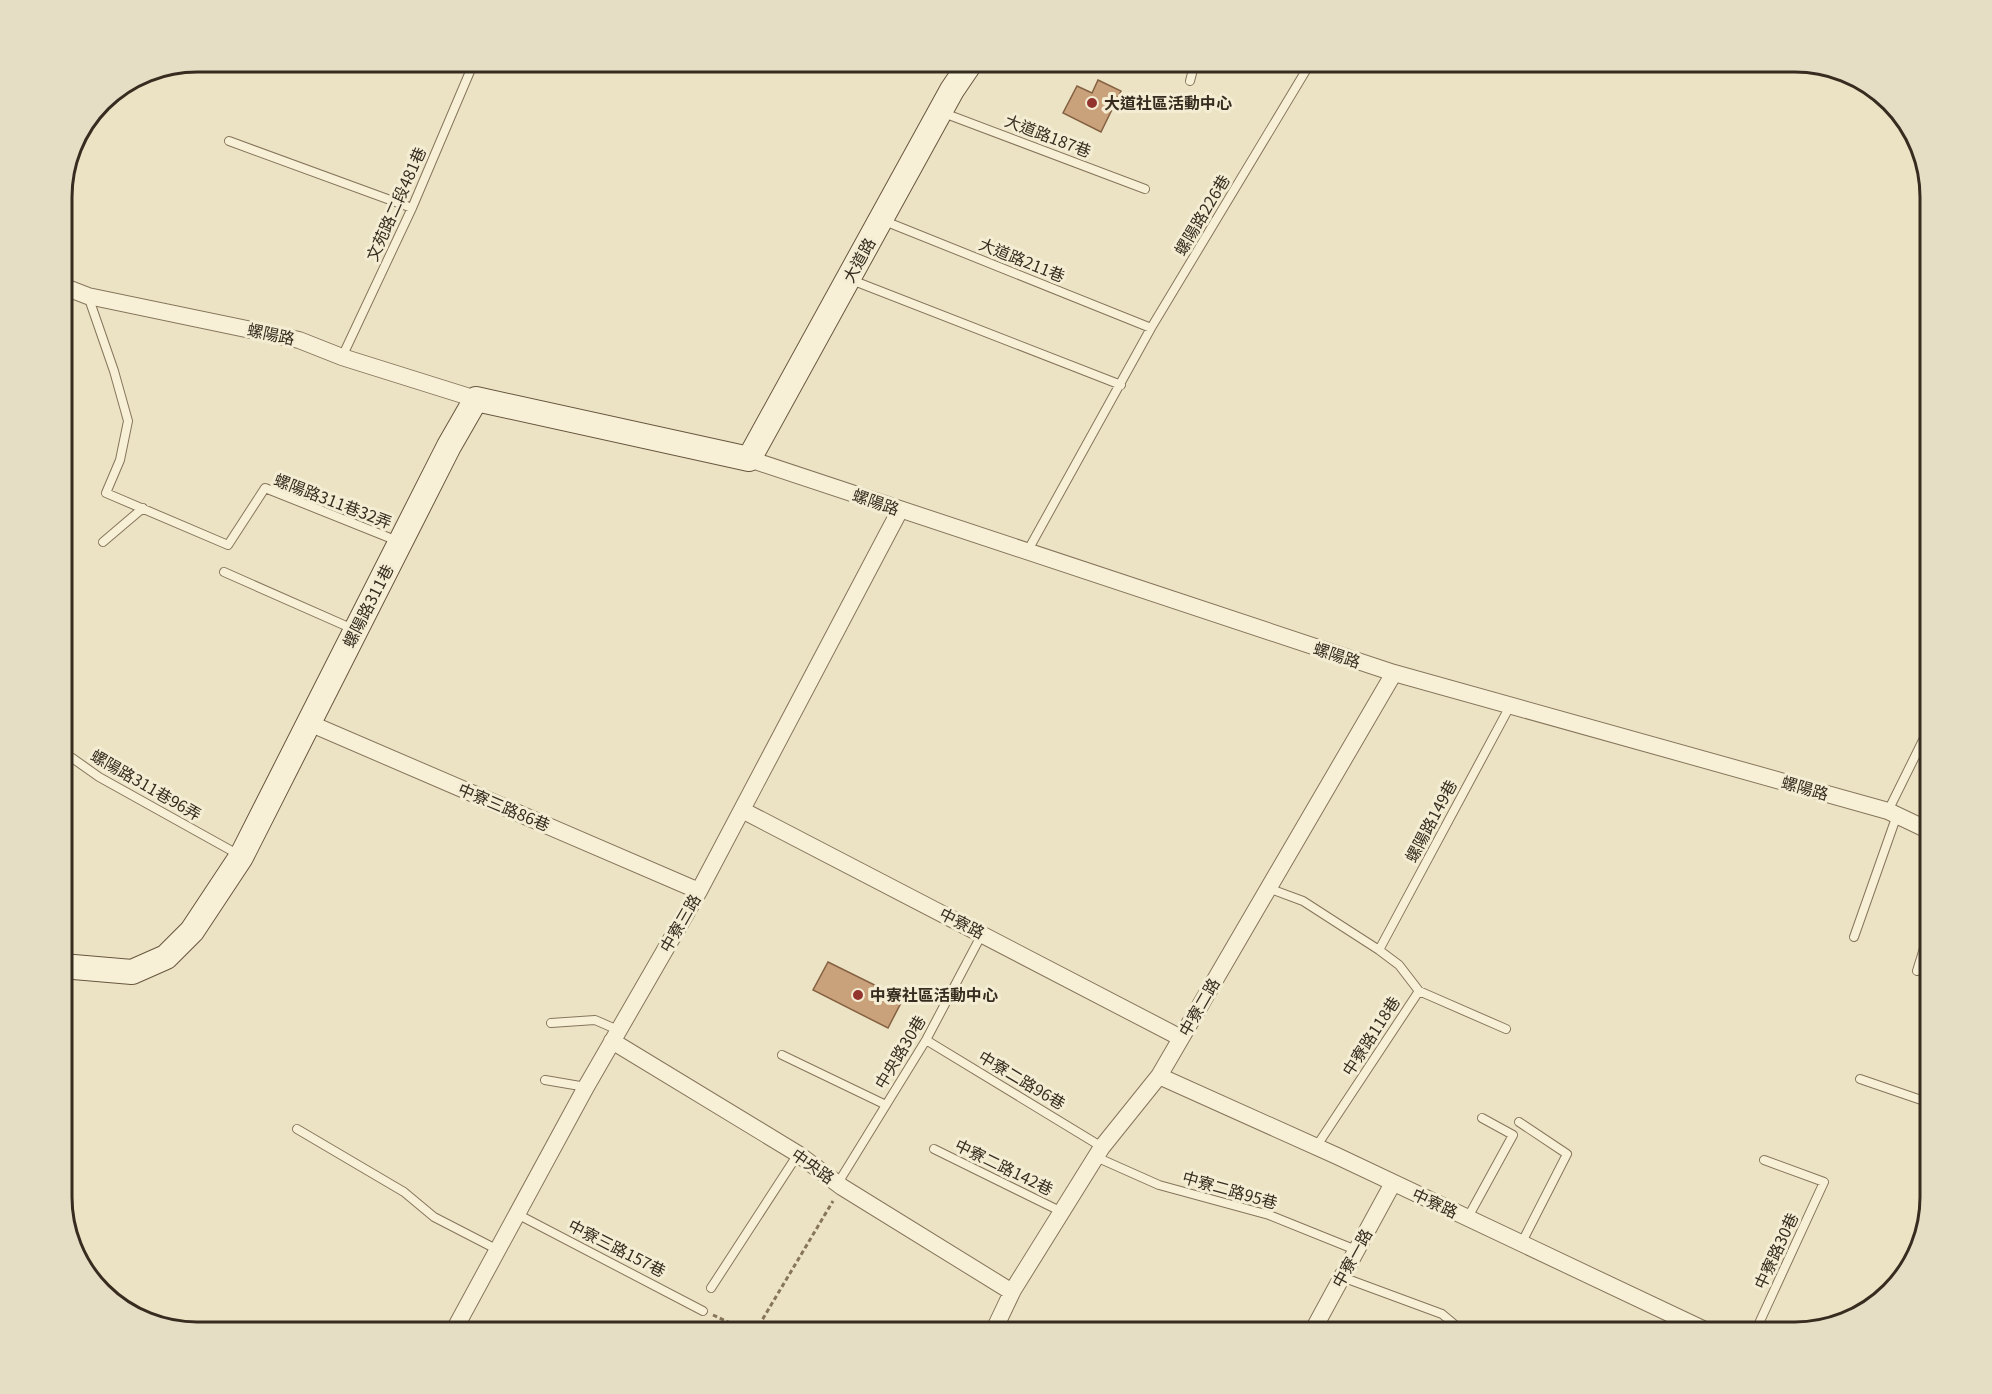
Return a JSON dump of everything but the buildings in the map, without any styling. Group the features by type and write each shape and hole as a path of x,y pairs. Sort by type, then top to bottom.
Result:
{"street":[{"name":"大道路","path":"750,459 940,111 964,72"},
{"name":"螺陽路","path":"72,290 87,297 299,340 342,357 476,399"},
{"path":"476,399 750,459"},
{"name":"螺陽路311巷","path":"72,967 132,972 166,957 192,931 241,856 449,446 476,399"},
{"name":"螺陽路","path":"750,459 1394,673 1893,813 1920,826"},
{"name":"中寮三路","path":"458,1322 615,1035 699,891 900,510"},
{"name":"中寮二路","path":"998,1322 1012,1292 1099,1152 1159,1076 1394,673"},
{"name":"中寮三路86巷","path":"309,723 699,891"},
{"name":"中寮路","path":"742,810 1181,1038"},
{"name":"中央路","path":"615,1035 798,1154 840,1185 1012,1292"},
{"name":"中寮路","path":"1159,1076 1316,1147 1688,1322"},
{"name":"中寮一路","path":"1317,1322 1393,1183"}],"lane":[{"name":"文苑路二段481巷","path":"342,357 412,208 470,72"},
{"path":"1190,81 1192,72"},
{"name":"螺陽路226巷","path":"1027,552 1151,328 1305,72"},
{"name":"大道路187巷","path":"940,111 1145,189"},
{"path":"229,141 412,208"},
{"name":"大道路211巷","path":"881,219 1151,328"},
{"path":"849,278 1121,385"},
{"name":"螺陽路311巷32弄","path":"87,297 114,371 128,421 120,460 106,493 228,545 265,488 400,542"},
{"path":"103,542 143,508"},
{"path":"224,572 356,630"},
{"name":"螺陽路149巷","path":"1379,950 1510,706"},
{"path":"1854,937 1893,813 1920,750"},
{"name":"螺陽路311巷96弄","path":"72,758 99,777 241,856"},
{"path":"1268,888 1303,901 1379,950 1399,965 1419,991"},
{"name":"中央路30巷","path":"840,1185 926,1040 982,934"},
{"path":"1917,971 1920,961"},
{"name":"中寮路118巷","path":"1316,1147 1419,991 1506,1029"},
{"path":"551,1023 595,1020 615,1035"},
{"name":"中寮二路96巷","path":"926,1040 1099,1152"},
{"path":"782,1055 886,1105"},
{"path":"1860,1079 1920,1100"},
{"path":"545,1080 586,1087"},
{"path":"1467,1218 1513,1135 1482,1118"},
{"path":"1520,1122 1567,1154 1521,1244"},
{"path":"297,1129 404,1191 434,1216 498,1250"},
{"name":"中寮二路142巷","path":"934,1149 1062,1212"},
{"name":"中寮二路95巷","path":"1099,1152 1159,1185 1269,1215 1356,1250"},
{"path":"711,1288 798,1154"},
{"name":"中寮路30巷","path":"1760,1322 1824,1182 1764,1160"},
{"name":"中寮三路157巷","path":"517,1214 703,1311"},
{"path":"1342,1277 1442,1314 1452,1322"}],"path":[{"path":"761,1322 840,1185"},
{"path":"703,1311 727,1322"}],"place":[{"name":"大道社區活動中心","path":"1092,103"},
{"name":"中寮社區活動中心","path":"858,995"}]}
